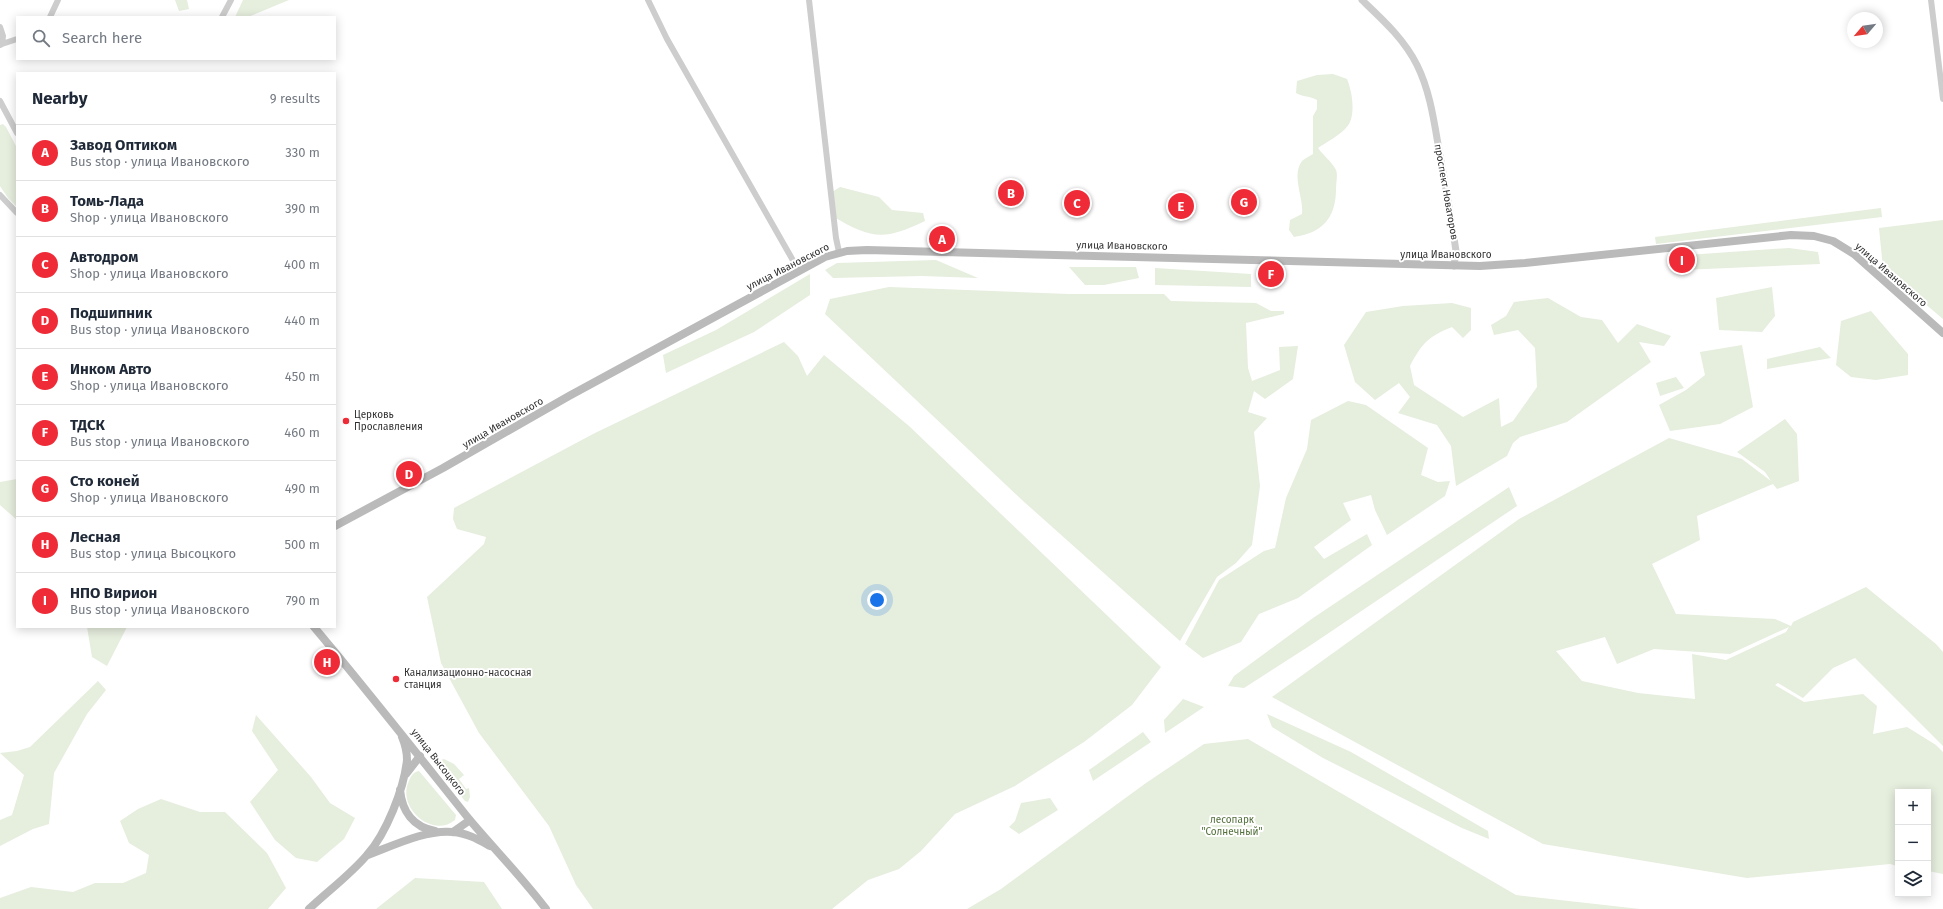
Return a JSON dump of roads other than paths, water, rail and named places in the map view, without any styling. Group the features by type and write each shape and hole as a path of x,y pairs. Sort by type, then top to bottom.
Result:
{"main road":[{"name":"улица Ивановского","path":"336,525 437,472 569,396 825,257 839,252 867,250 1454,266 1525,263 1791,235 1814,236 1833,241 1854,254 1943,333"},
{"name":"улица Высоцкого","path":"315,628 399,729 470,820 526,882 546,909"},
{"path":"309,909 368,855 385,827 403,780 407,760 405,745 399,729"},
{"path":"403,780 408,770 420,756"},
{"path":"400,789 401,799 411,819 417,825 428,830 453,832 472,836 495,849"},
{"path":"453,832 470,820"},
{"path":"368,855 428,834 439,832"}],"street":[{"path":"50,16 58,0"},
{"path":"223,16 231,0"},
{"path":"648,0 667,39 799,271"},
{"path":"809,0 835,230 839,252"},
{"name":"проспект Новаторов","path":"1362,0 1393,30 1408,49 1425,83 1433,117 1456,251 1454,266"},
{"path":"1931,0 1943,99"},
{"path":"0,27 3,36 1,44 16,40"},
{"path":"1,105 16,131"},
{"path":"0,195 16,212"}],"place":[{"name":"Томь-Лада","path":"1011,193"},
{"name":"Сто коней","path":"1244,202"},
{"name":"Автодром","path":"1077,203"},
{"name":"Инком Авто","path":"1181,206"},
{"name":"Завод Оптиком","path":"942,239"},
{"name":"НПО Вирион","path":"1682,260"},
{"name":"ТДСК","path":"1271,274"},
{"name":"Церковь Прославления","path":"346,421"},
{"name":"Подшипник","path":"409,474"},
{"name":"Лесная","path":"327,662"},
{"name":"Канализационно-насосная станция","path":"396,679"}],"park label":[{"name":"лесопарк \"Солнечный\"","path":"1232,826"}]}
